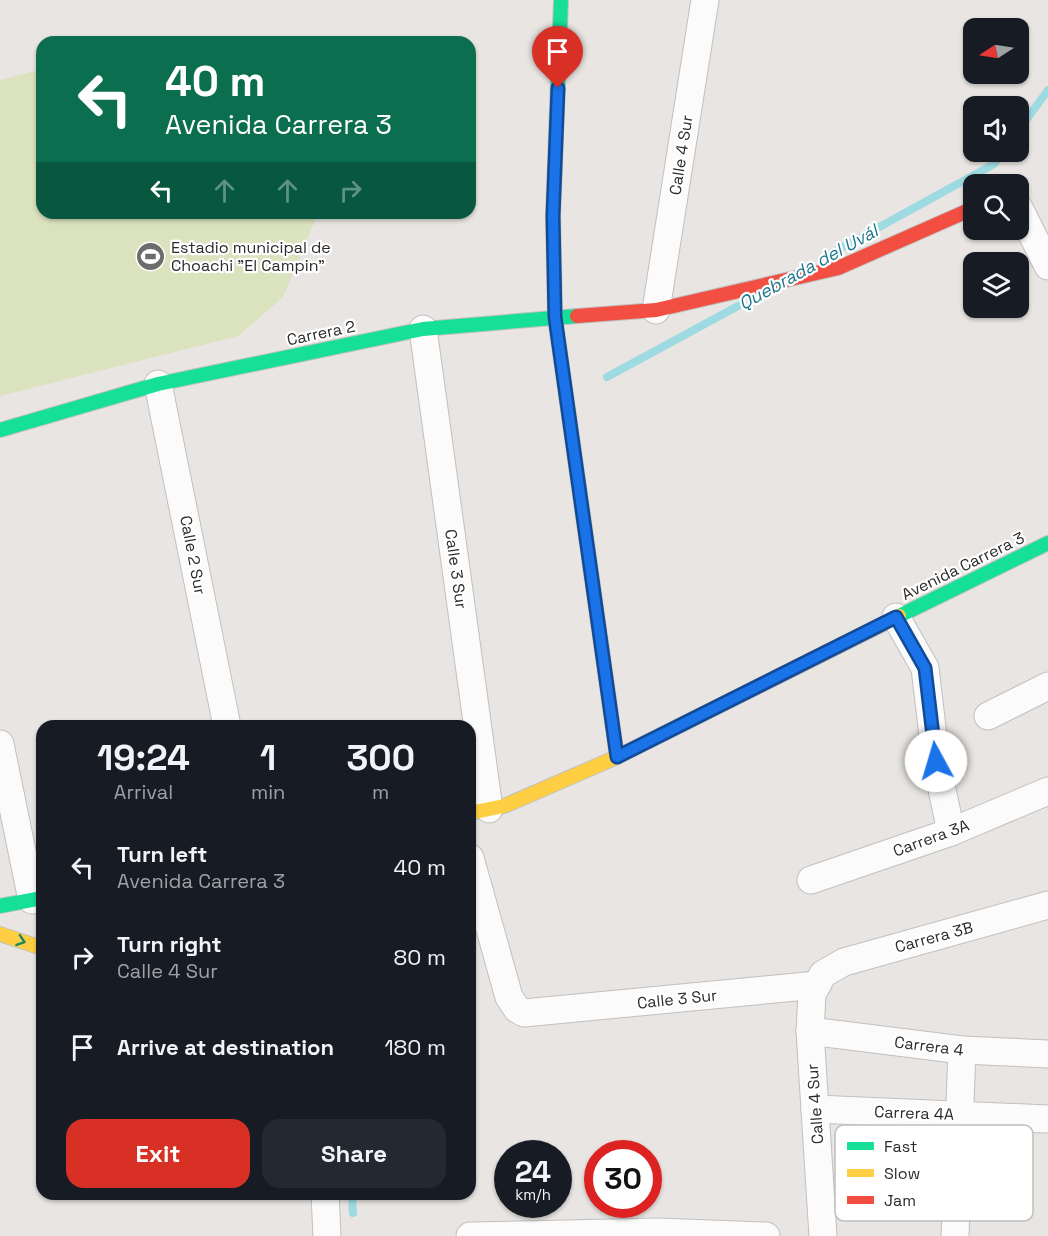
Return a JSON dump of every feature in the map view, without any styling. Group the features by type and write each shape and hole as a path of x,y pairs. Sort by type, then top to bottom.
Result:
{"street":[{"path":"561,0 553,216 555,317 617,757"},
{"name":"Calle 4 Sur","path":"656,310 705,0"},
{"name":"Carrera 2","path":"0,430 159,384 423,328 656,310 838,268 963,213"},
{"path":"1029,228 1048,266"},
{"name":"Calle 3 Sur","path":"423,328 473,720"},
{"name":"Calle 2 Sur","path":"159,384 226,720"},
{"name":"Avenida Carrera 3","path":"485,814 617,757 1048,543"},
{"path":"896,617 925,668 936,761 951,832"},
{"path":"988,716 1048,686"},
{"name":"Calle 3 Sur","path":"476,743 485,814"},
{"path":"0,744 36,895"},
{"name":"Carrera 3A","path":"811,880 951,832 1048,791"},
{"name":"Calle 3 Sur","path":"476,879 509,997 518,1009 525,1013 820,980"},
{"path":"0,906 36,899"},
{"name":"Carrera 3B","path":"820,980 844,962 1048,905"},
{"path":"0,934 36,946"},
{"name":"Calle 4 Sur","path":"820,980 812,994 810,1031 823,1236"},
{"name":"Carrera 4","path":"810,1031 962,1050 1048,1054"},
{"path":"959,1125 962,1050"},
{"name":"Carrera 4A","path":"815,1109 1048,1119"},
{"path":"325,1200 327,1236"},
{"path":"954,1236 955,1221"},
{"path":"470,1236 658,1232 766,1236"}],"green space":[{"name":"Estadio municipal de Choachi \"El Campin\"","path":"36,71 36,219 316,219 283,297 238,336 0,396 0,80"}],"waterway":[{"name":"Quebrada del Uvál","path":"1029,116 1048,90"},
{"name":"Quebrada del Uvál","path":"832,253 996,162"},
{"name":"Quebrada del Uvál","path":"607,377 738,306"},
{"name":"Quebrada del Uvál","path":"352,1200 353,1213"}],"traffic: fast":[{"path":"561,0 553,216 555,317 588,551"},
{"path":"0,430 158,384 423,329 577,316"},
{"path":"899,616 1048,543"},
{"path":"0,906 36,899"}],"traffic: slow":[{"path":"476,812 504,806 617,757 899,616"},
{"path":"0,934 36,946"}],"traffic: jam":[{"path":"577,316 656,310 838,268 963,213"},
{"path":"588,551 617,757"}],"place":[{"name":"Estadio municipal de Choachi \"El Campin\"","path":"150,256"}],"route":[{"path":"558,88 553,216 555,317 617,757 896,617 925,668 936,761"}]}
